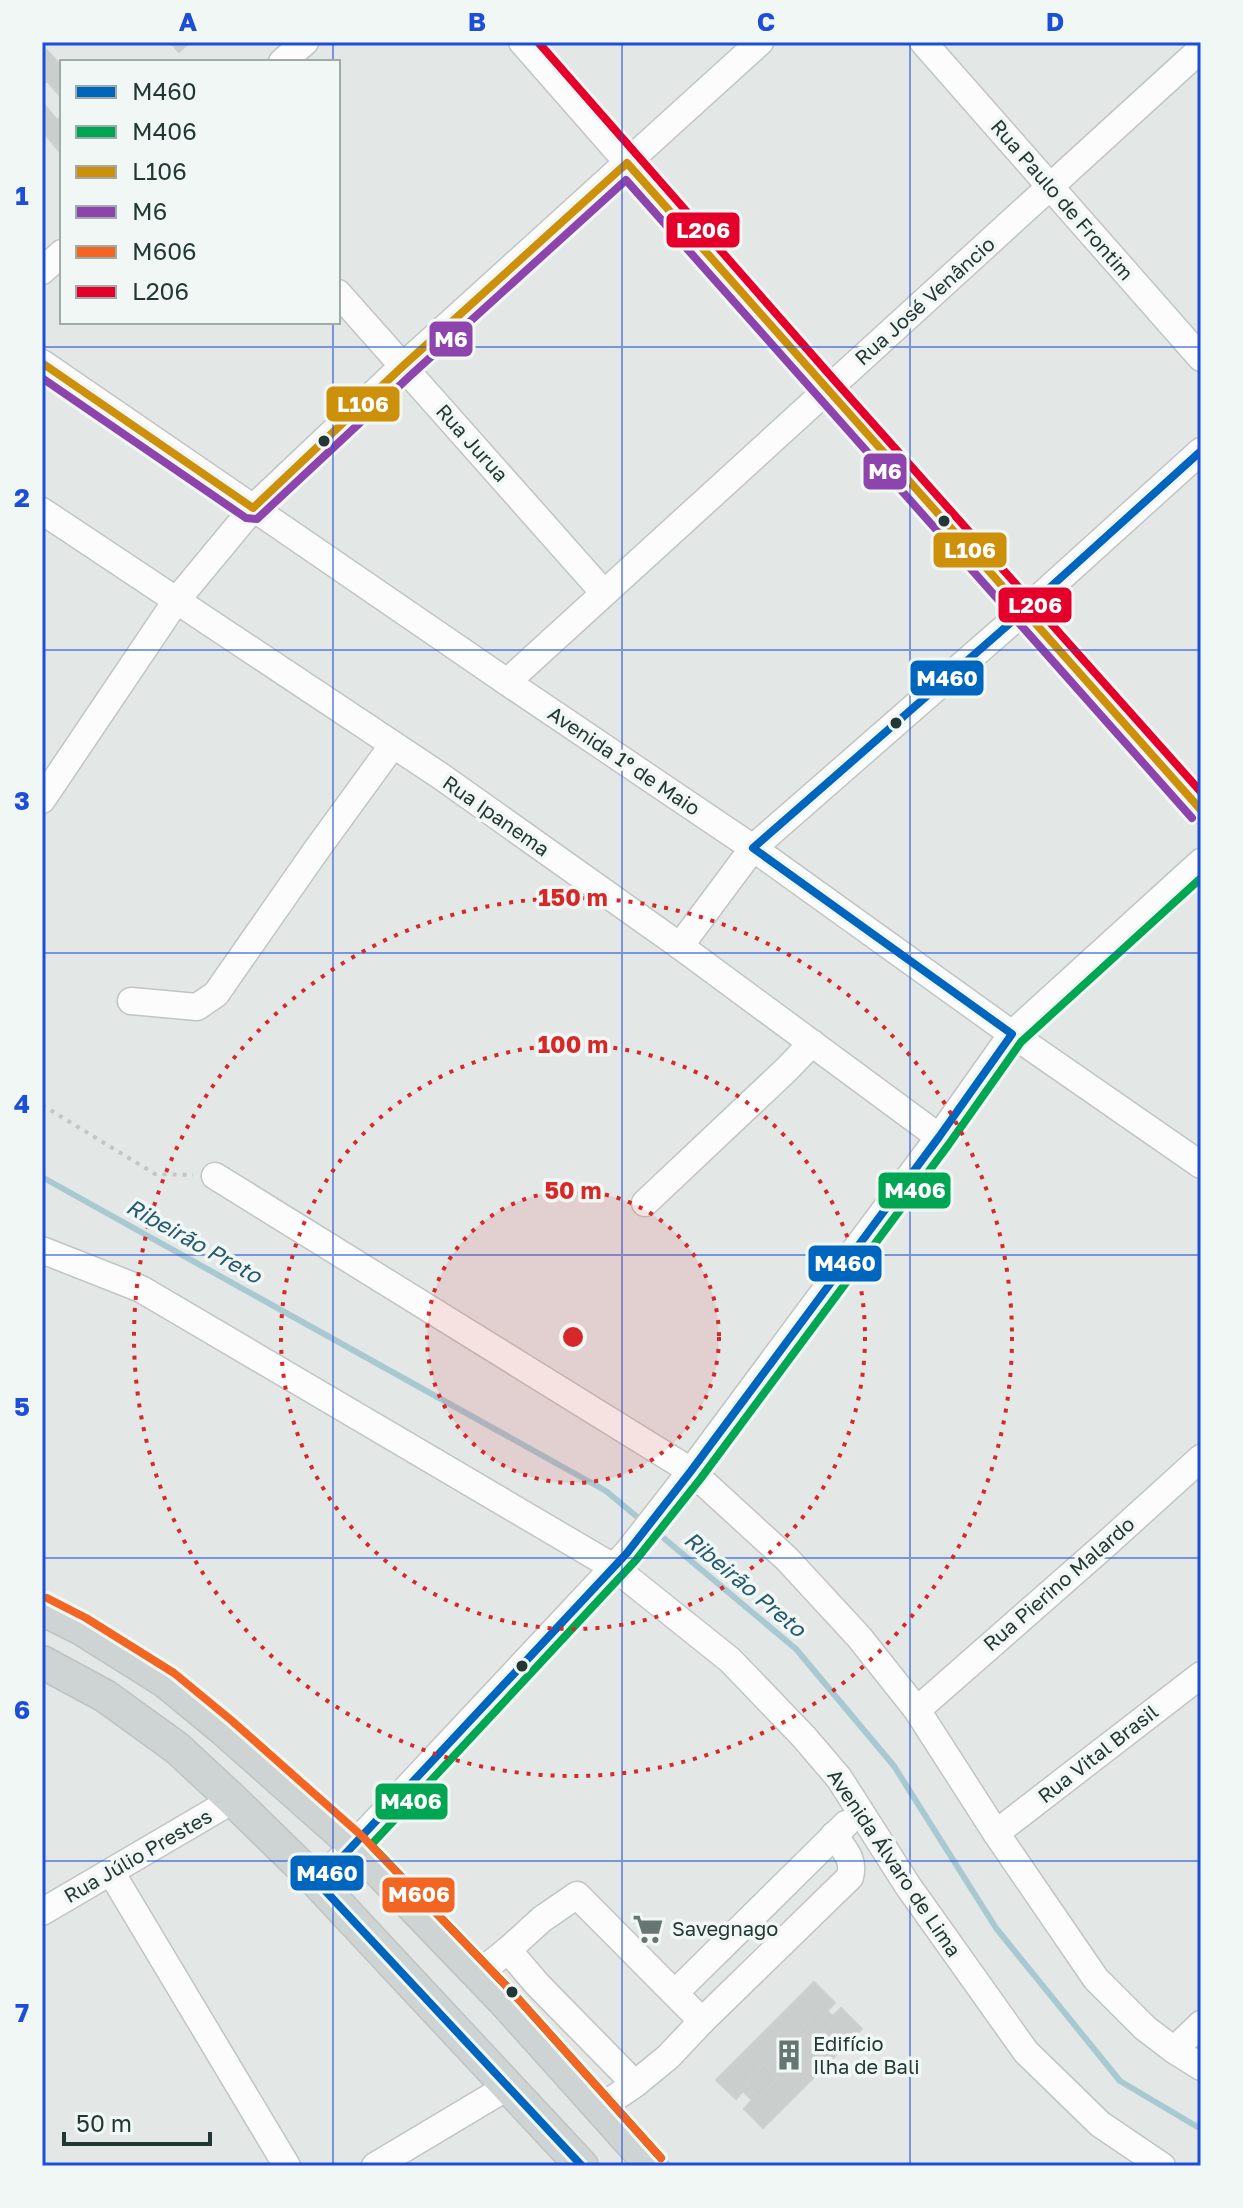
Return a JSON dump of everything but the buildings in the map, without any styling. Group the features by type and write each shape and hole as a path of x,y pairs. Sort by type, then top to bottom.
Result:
{"main road":[{"path":"42,1609 104,1641 166,1682 354,1845 478,1974 652,2166"},
{"path":"42,1662 117,1704 177,1748 233,1800 318,1883 582,2166"}],"street":[{"path":"284,60 305,42"},
{"path":"522,42 1201,810"},
{"path":"42,800 176,601 253,508 403,366 760,42"},
{"name":"Rua Paulo de Frontim","path":"923,42 1201,358"},
{"name":"Rua José Venâncio","path":"507,682 1201,49"},
{"path":"42,271 60,255"},
{"name":"Rua Jurua","path":"340,295 604,593"},
{"name":"Avenida 1º de Maio","path":"42,363 753,848 1201,1165"},
{"path":"680,946 753,848 1201,451"},
{"name":"Rua Ipanema","path":"45,518 442,777 680,946 939,1137"},
{"path":"131,1001 197,1007 216,994 392,746"},
{"path":"318,1883 621,1561 939,1137 1012,1034 1201,862"},
{"path":"645,1203 812,1043"},
{"path":"215,1176 691,1471 787,1559 859,1637 917,1710 1096,1979 1145,2028 1201,2067"},
{"name":"Avenida Álvaro de Lima","path":"42,1250 141,1289 621,1561 730,1660 839,1778 908,1886 1026,2052 1100,2124 1162,2166"},
{"name":"Rua Pierino Malardo","path":"917,1710 1201,1458"},
{"name":"Rua Vital Brasil","path":"996,1833 1201,1675"},
{"name":"Rua Júlio Prestes","path":"42,1912 233,1800"},
{"path":"675,1993 860,1811"},
{"path":"600,2108 668,2057 850,1877 853,1867 851,1858 834,1835"},
{"path":"111,1872 287,2166"},
{"path":"478,1974 542,1919 577,1895 702,2021"},
{"path":"508,1950 635,2084"},
{"path":"1174,2050 1201,2024"},
{"path":"375,2166 509,2086"}],"path":[{"path":"42,1105 155,1174 215,1176"}],"waterway":[{"name":"Ribeirão Preto","path":"42,1177 606,1491 642,1521"},
{"name":"Ribeirão Preto","path":"654,1530 796,1649 894,1766 996,1928 1120,2081 1201,2129"}],"transit line":[{"name":"L206","path":"538,42 1201,792"},
{"name":"L106","path":"42,363 253,508 403,366 627,163 1201,810"},
{"name":"M6","path":"42,378 246,518 257,519 626,180 1192,818"},
{"name":"M460","path":"582,2166 318,1883 627,1553 939,1137 1012,1034 753,848 1201,451"},
{"name":"M406","path":"661,2158 513,1993 371,1845 636,1560 701,1478 1021,1042 1201,878"},
{"name":"M606","path":"47,1598 86,1618 174,1673 362,1836 513,1993 661,2158"}],"place":[{"name":"Savegnago","path":"648,1929"},
{"name":"Edifício Ilha de Bali","path":"789,2055"}]}
